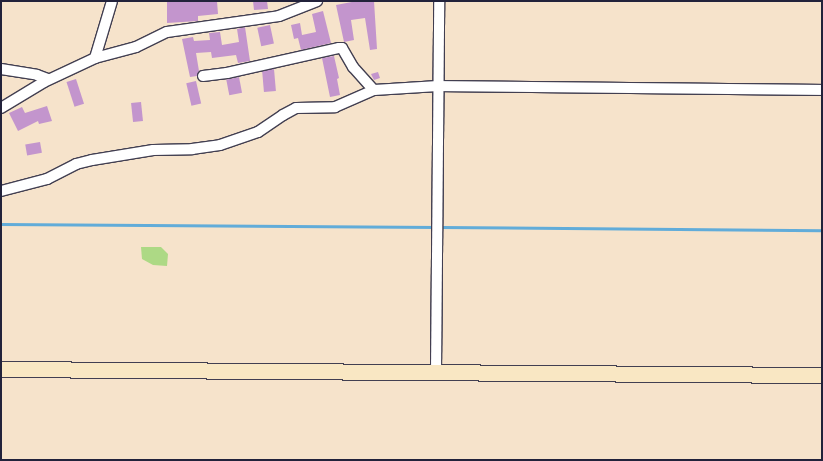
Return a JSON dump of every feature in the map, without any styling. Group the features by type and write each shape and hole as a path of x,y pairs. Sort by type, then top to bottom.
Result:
{"street":[{"path":"95,58 112,1"},
{"path":"1,108 48,79 95,58 136,47 167,32 279,16 317,1"},
{"path":"436,372 439,1"},
{"path":"203,76 227,73 342,48 353,67 374,90"},
{"path":"1,69 37,75 48,79"},
{"path":"1,192 47,179 76,164 92,160 153,150 192,149 220,145 258,132 296,108 335,106 374,90 438,86 822,90"},
{"path":"1,369 822,374"}],"green space":[{"path":"141,247 161,247 168,254 167,266 153,265 142,259"}],"building":[{"path":"167,1 217,1 218,14 198,16 198,21 167,23"},
{"path":"253,1 267,1 268,9 254,10"},
{"path":"357,1 374,1 377,49 370,50 365,18 351,20 354,40 344,42 336,5"},
{"path":"323,11 331,43 301,50 298,38 294,39 291,25 300,23 302,35 316,32 312,14"},
{"path":"270,25 274,44 261,46 257,28"},
{"path":"245,27 250,61 238,63 236,55 212,58 211,52 196,53 199,71 197,76 190,77 182,39 193,37 194,41 210,40 209,33 220,32 222,45 239,42 237,29"},
{"path":"334,56 339,78 337,79 340,95 330,97 322,58"},
{"path":"274,69 276,91 264,92 262,70"},
{"path":"378,72 380,78 374,80 371,74"},
{"path":"239,77 242,93 229,95 226,79"},
{"path":"76,79 84,104 75,107 66,82"},
{"path":"196,81 201,103 191,106 186,83"},
{"path":"141,102 143,121 133,122 131,103"},
{"path":"47,106 52,121 39,124 38,121 18,131 9,113 22,107 25,113"},
{"path":"40,142 42,153 27,155 25,145"}],"waterway":[{"path":"1,224 436,227"},
{"path":"441,227 822,230"}]}
